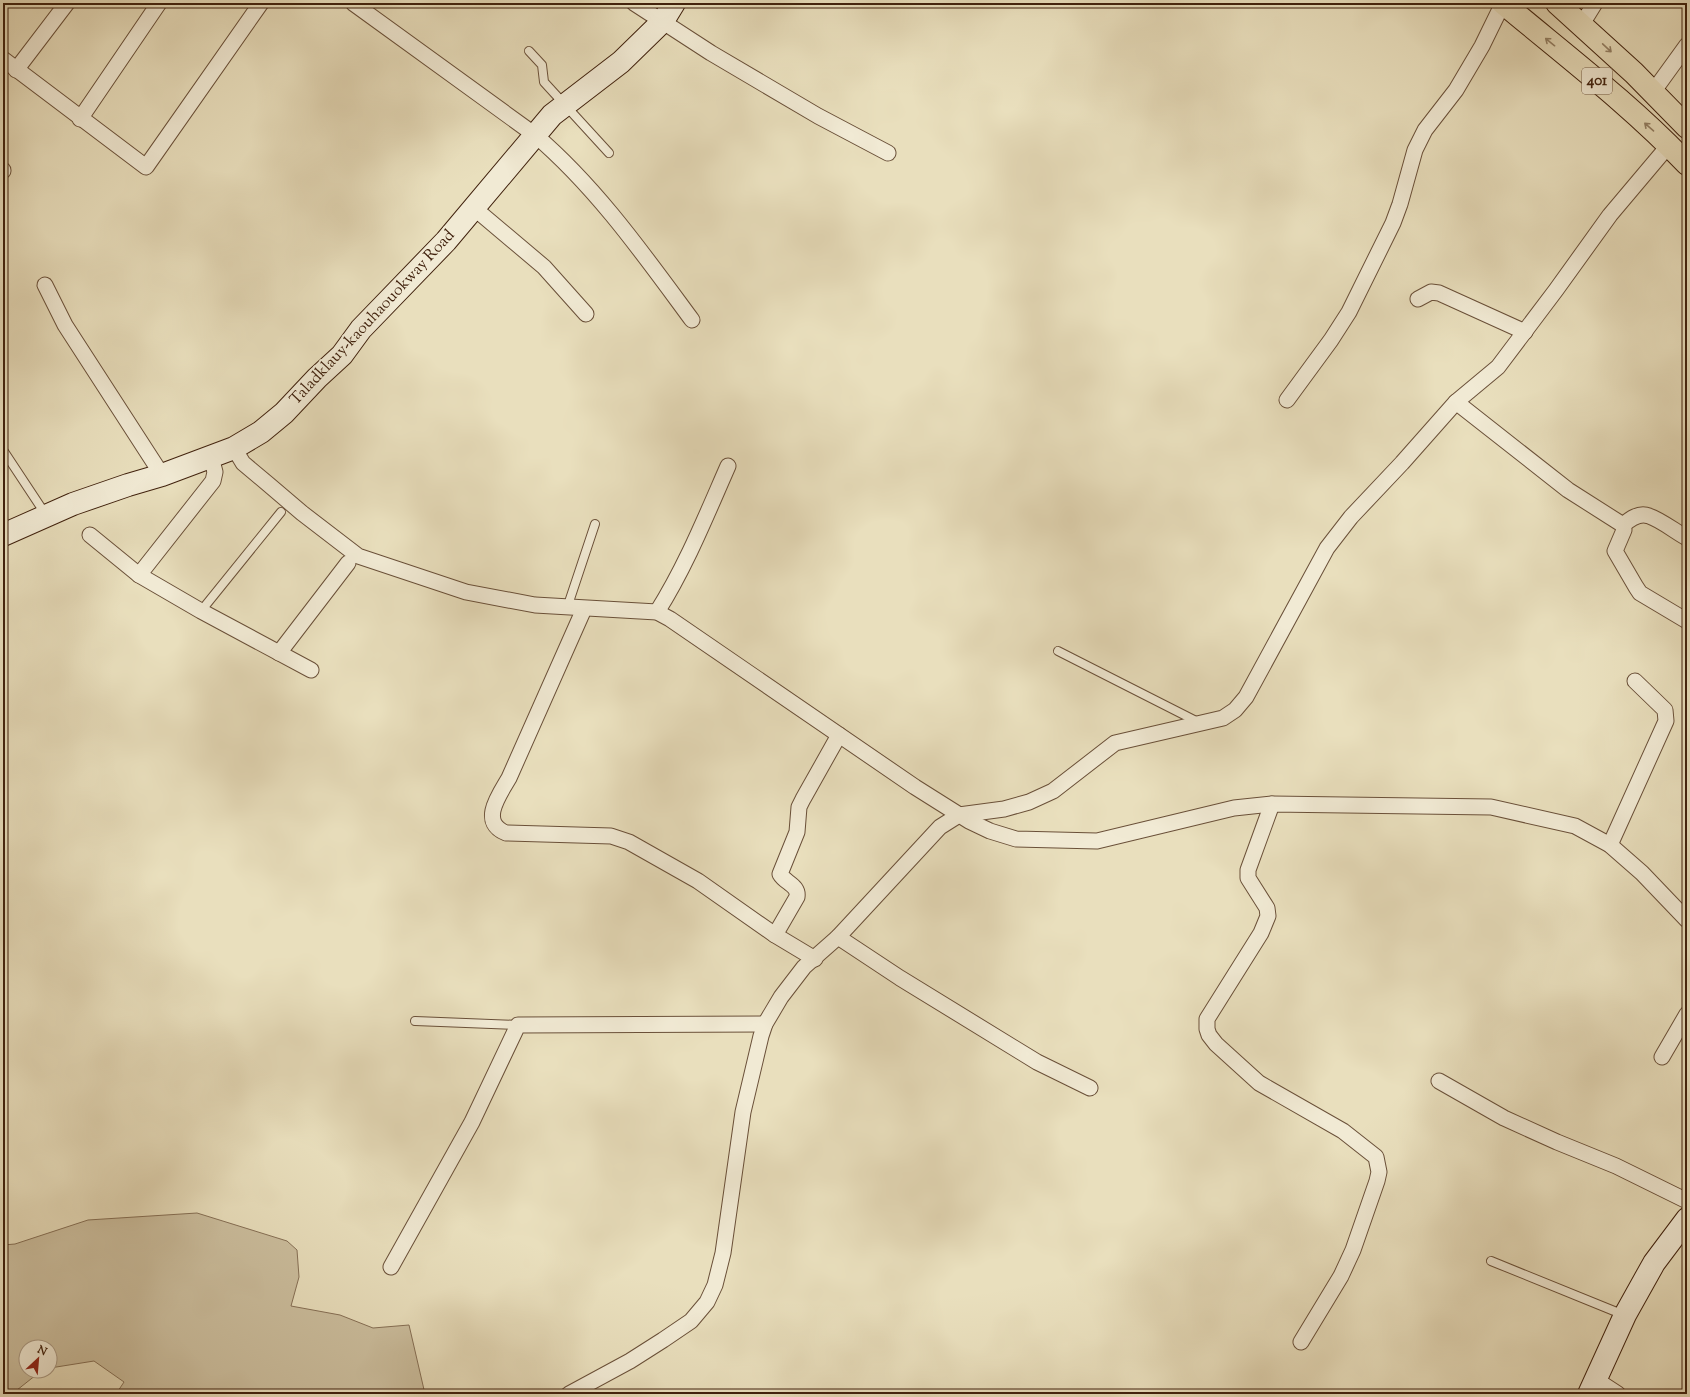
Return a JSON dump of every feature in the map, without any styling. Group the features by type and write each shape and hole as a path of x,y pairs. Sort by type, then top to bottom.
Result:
{"main road":[{"name":"401","path":"1503,3 1591,76 1669,145 1687,164"},
{"name":"401","path":"1557,3 1582,24 1687,127"}],"street":[{"path":"16,70 67,3"},
{"path":"80,119 160,3"},
{"path":"3,59 80,119 146,167 261,3"},
{"path":"353,3 535,135 554,151 627,232 692,320"},
{"path":"634,3 711,53 818,116 888,153"},
{"name":"Taladklauy-kaouhaouokway Road","path":"3,535 97,495 162,475 234,448 261,432 284,413 317,378 342,355 365,325 446,241 518,153 552,115 620,62 662,21 674,3"},
{"path":"1287,400 1331,340 1349,312 1393,223 1400,204 1415,150 1425,130 1456,90 1482,46 1503,3"},
{"path":"1582,24 1595,3"},
{"path":"1653,92 1687,45"},
{"path":"569,1394 630,1361 663,1340 691,1321 707,1302 715,1285 723,1253 743,1112 754,1063 766,1024 790,985 804,967 815,959 838,937 940,827 959,815 1004,809 1029,802 1053,790 1115,744 1223,718 1235,710 1246,697 1327,548 1351,517 1402,463 1456,402 1498,366 1525,332 1610,215 1669,145"},
{"path":"474,208 544,267 586,314"},
{"path":"45,285 65,325 162,475"},
{"path":"1418,299 1431,292 1439,293 1525,332"},
{"path":"1456,402 1568,490 1623,525"},
{"path":"234,448 244,463 268,484 302,513 358,556 466,592 535,606 657,612 670,619 915,787 959,815 990,831 1016,839 1097,841 1234,808 1272,804 1491,807 1575,826 1610,845 1642,873 1687,920"},
{"path":"139,575 213,481 215,472 211,457"},
{"path":"657,612 676,582 728,466"},
{"path":"1623,525 1630,519 1637,516 1648,515 1687,538"},
{"path":"1623,525 1624,530 1615,551 1636,587 1640,593 1687,621"},
{"path":"90,535 139,575 201,611 310,670"},
{"path":"279,653 348,563"},
{"path":"584,609 509,778 496,800 492,817 494,825 499,830 506,833 611,836 629,842 698,881 775,935 815,959"},
{"path":"1610,845 1666,721 1665,710 1635,681"},
{"path":"775,935 797,897 796,888 782,879 780,874 797,832 799,808 802,799 839,735"},
{"path":"1272,804 1248,870 1248,878 1267,908 1268,916 1261,933 1207,1019 1209,1035 1216,1044 1259,1083 1343,1131 1365,1148 1376,1157 1378,1172 1377,1181 1353,1250 1341,1276 1301,1342"},
{"path":"838,937 900,978 1037,1062 1090,1088"},
{"path":"1662,1057 1687,1014"},
{"path":"391,1267 472,1122 518,1025 766,1024"},
{"path":"1439,1081 1504,1118 1616,1166 1687,1201"},
{"path":"1618,1394 1592,1387 1624,1315 1654,1263 1687,1219"}],"lane":[{"path":"528,51 542,65 544,82 609,153"},
{"path":"3,450 47,516"},
{"path":"201,611 281,512"},
{"path":"567,608 595,524"},
{"path":"1058,651 1200,723"},
{"path":"415,1021 518,1025"},
{"path":"1491,1261 1624,1315"}],"shaded area":[{"path":"197,1213 287,1241 297,1250 299,1277 291,1306 340,1315 373,1328 409,1325 425,1394 116,1394 124,1382 94,1361 58,1367 58,1339 18,1339 18,1379 31,1379 12,1394 3,1394 3,1245 15,1244 88,1220"}]}
